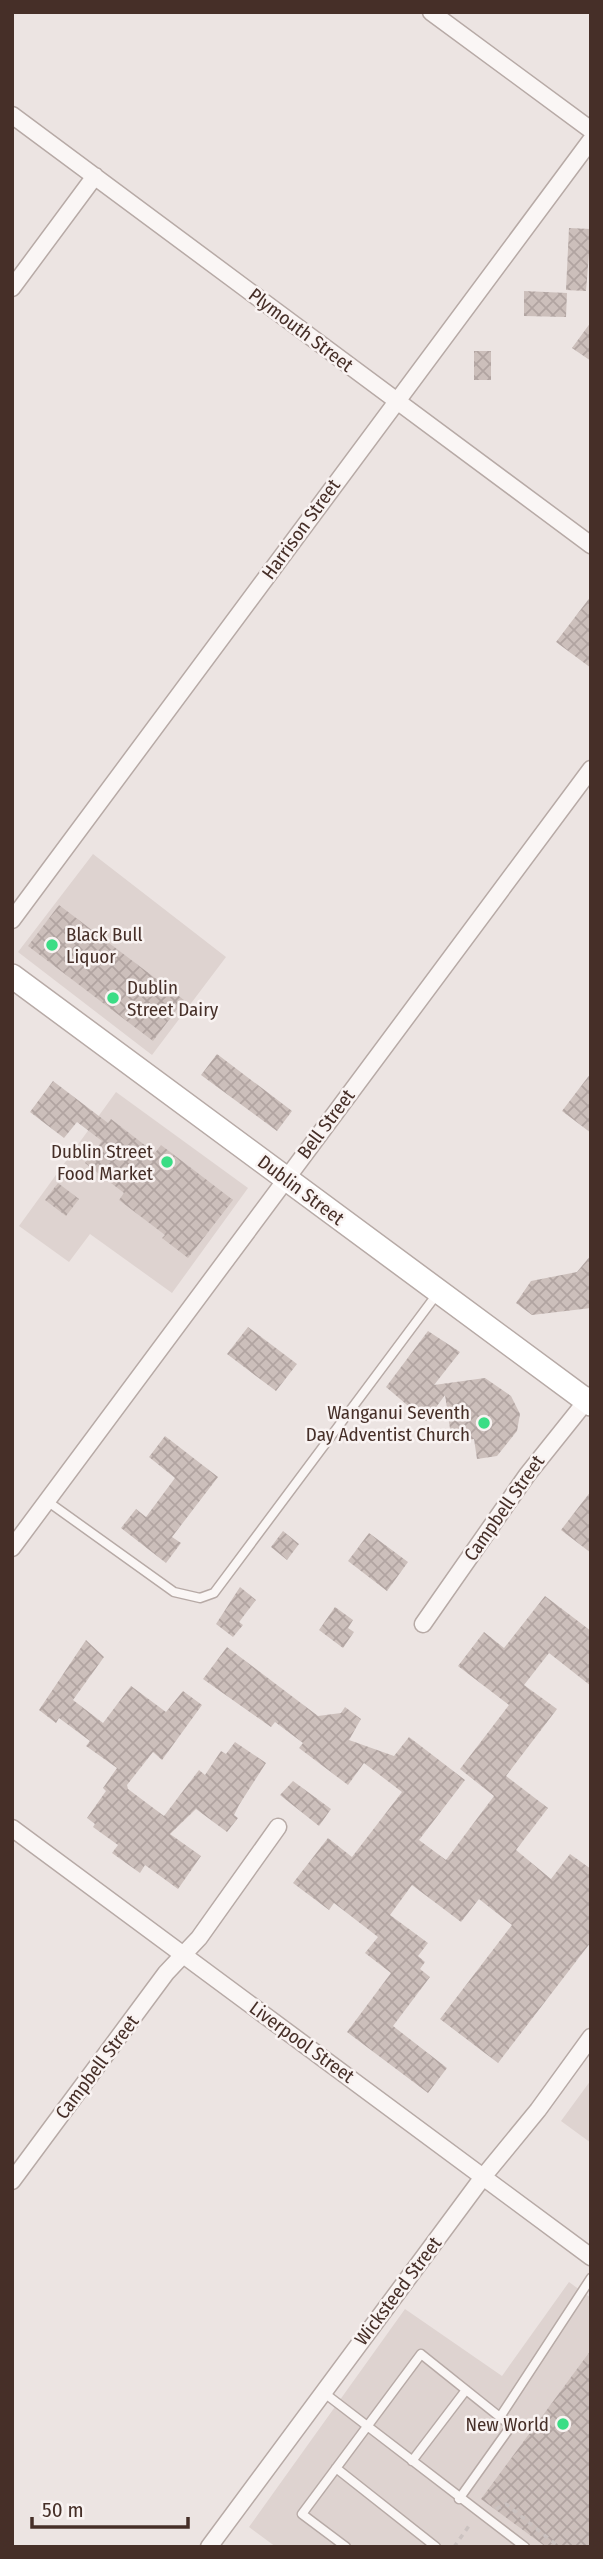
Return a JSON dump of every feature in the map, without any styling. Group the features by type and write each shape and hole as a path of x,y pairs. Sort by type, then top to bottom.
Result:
{"main road":[{"name":"Dublin Street","path":"12,976 589,1400"}],"street":[{"path":"431,12 591,130"},
{"name":"Plymouth Street","path":"12,115 591,545"},
{"name":"Harrison Street","path":"12,920 591,140"},
{"path":"12,288 95,176"},
{"name":"Bell Street","path":"12,1548 591,769"},
{"name":"Campbell Street","path":"423,1624 527,1475 589,1400"},
{"name":"Liverpool Street","path":"12,1828 591,2257"},
{"name":"Campbell Street","path":"12,2181 166,1973 199,1938 278,1828"},
{"name":"Wicksteed Street","path":"209,2547 483,2177 538,2110 591,2038"}],"lane":[{"path":"47,1501 174,1592 200,1598 214,1593 439,1292"},
{"path":"500,2417 591,2278"},
{"path":"346,2547 302,2514 421,2354 511,2426 459,2499"},
{"path":"412,2461 466,2390"},
{"path":"323,2392 524,2547"},
{"path":"336,2468 436,2547"}],"path":[{"path":"454,2547 473,2521 506,2504 559,2547"}],"shaded area":[{"path":"93,854 226,957 152,1055 18,952"},
{"path":"116,1092 248,1188 172,1293 90,1234 69,1262 19,1226"},
{"path":"591,2080 591,2143 561,2121"},
{"path":"569,2282 591,2298 591,2547 276,2547 249,2527 405,2309 502,2376"}],"building":[{"path":"569,228 591,229 586,291 566,290"},
{"path":"524,291 567,293 566,317 524,316"},
{"path":"591,322 591,361 572,348"},
{"path":"474,351 491,351 491,380 474,380"},
{"path":"591,596 591,668 556,642"},
{"path":"59,905 184,1000 153,1041 28,946"},
{"path":"217,1054 292,1111 277,1131 201,1075"},
{"path":"591,1073 591,1133 562,1111"},
{"path":"53,1081 108,1123 111,1119 155,1153 161,1145 233,1200 188,1258 162,1238 165,1235 119,1200 124,1193 85,1163 102,1141 77,1122 64,1138 30,1112"},
{"path":"58,1183 79,1199 66,1216 45,1200"},
{"path":"591,1255 591,1308 532,1315 516,1303 531,1281 577,1272"},
{"path":"248,1327 297,1364 276,1391 227,1354"},
{"path":"428,1331 460,1352 434,1385 485,1378 511,1396 520,1414 517,1431 497,1456 477,1459 474,1439 452,1442 445,1395 426,1421 386,1387"},
{"path":"165,1436 218,1477 172,1537 181,1543 166,1563 121,1528 136,1509 146,1517 175,1478 149,1457"},
{"path":"591,1491 591,1553 561,1530"},
{"path":"283,1531 299,1544 287,1560 271,1547"},
{"path":"369,1533 408,1562 387,1591 348,1561"},
{"path":"240,1587 256,1600 239,1622 243,1625 233,1637 216,1624"},
{"path":"545,1596 591,1631 591,1686 549,1653 524,1685 557,1709 506,1776 548,1808 516,1850 551,1879 570,1854 591,1869 591,1942 498,2063 440,2019 512,1925 479,1899 461,1922 412,1885 390,1915 428,1943 418,1956 425,1962 420,1969 430,1977 393,2026 447,2068 428,2093 347,2032 391,1973 365,1953 378,1937 334,1903 329,1910 293,1883 328,1838 352,1857 402,1792 364,1763 348,1785 299,1748 303,1743 275,1722 271,1727 203,1679 227,1647 318,1716 341,1713 345,1707 361,1719 349,1740 394,1756 409,1737 465,1780 419,1840 446,1860 494,1796 460,1769 509,1705 458,1666 484,1632 504,1648"},
{"path":"335,1607 353,1620 348,1628 354,1632 343,1648 319,1630"},
{"path":"86,1640 104,1657 73,1700 103,1723 131,1686 166,1712 183,1691 202,1705 162,1760 153,1752 127,1785 128,1789 164,1816 199,1770 205,1775 221,1751 226,1754 235,1742 266,1763 239,1805 234,1815 238,1818 227,1832 196,1809 170,1834 201,1856 178,1889 145,1865 140,1873 112,1853 118,1845 93,1827 95,1824 87,1818 106,1791 103,1788 117,1768 86,1746 90,1741 59,1718 56,1723 39,1710"},
{"path":"293,1781 331,1809 319,1826 280,1795"},
{"name":"New World","path":"591,2350 591,2547 546,2547 481,2499"}],"place":[{"name":"Black Bull Liquor","path":"52,945"},
{"name":"Dublin Street Dairy","path":"113,998"},
{"name":"Dublin Street Food Market","path":"167,1162"},
{"name":"Wanganui Seventh Day Adventist Church","path":"484,1423"},
{"name":"New World","path":"563,2424"}]}
